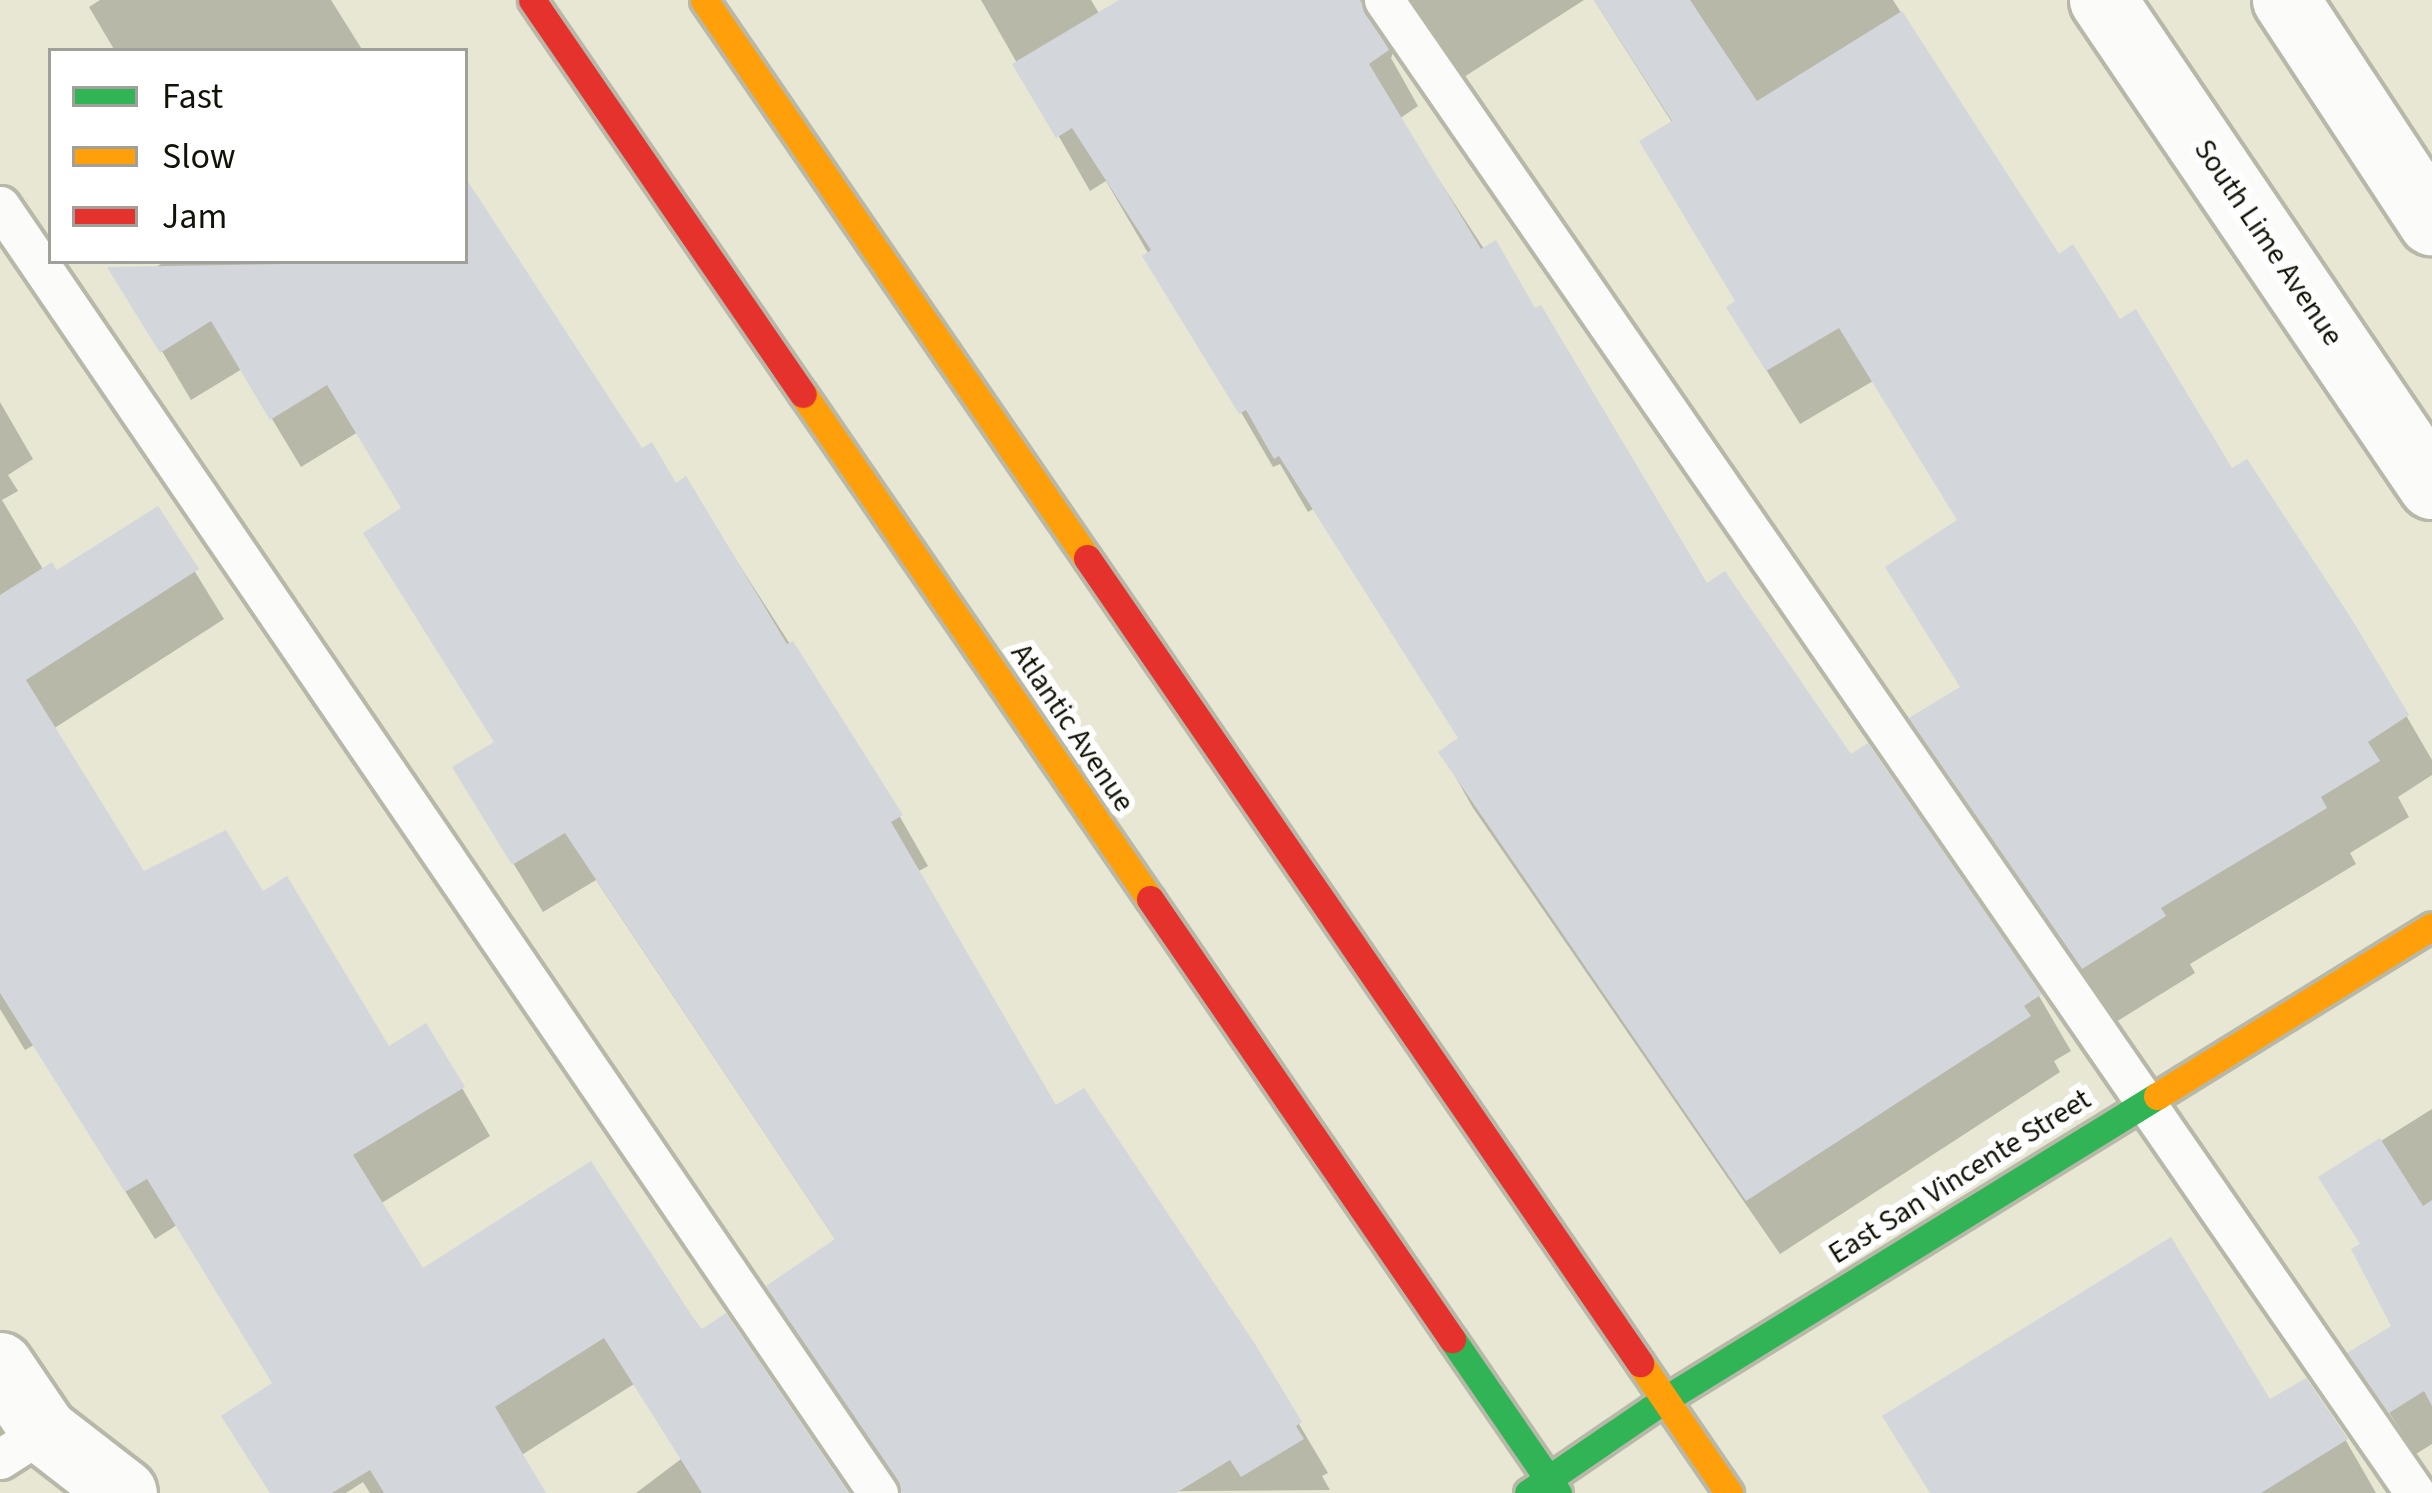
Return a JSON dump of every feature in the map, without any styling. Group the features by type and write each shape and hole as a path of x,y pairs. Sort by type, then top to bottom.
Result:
{"main road":[{"name":"Atlantic Avenue","path":"532,0 1545,1489"},
{"path":"704,0 1729,1493"},
{"name":"East San Vincente Street","path":"1545,1489 1664,1400 2432,926"}],"street":[{"name":"South Lime Avenue","path":"2103,0 2432,486"},
{"path":"2286,0 2432,222"},
{"path":"0,1366 34,1461 124,1493"}],"lane":[{"path":"1384,0 2415,1493"},
{"path":"0,206 878,1493"}],"building":[{"path":"1119,0 1360,0 1389,50 1369,64 1481,249 1496,240 1535,308 1541,305 1707,583 1725,571 1851,754 1868,743 2042,994 2024,1006 2031,1016 1746,1201 1438,752 1458,738 1279,456 1274,459 1246,410 1239,414 1142,256 1151,250 1072,128 1056,138 1012,64"},
{"path":"1594,0 1690,0 1757,101 1902,11 2059,254 2073,244 2120,319 2136,309 2232,468 2247,459 2351,618 2409,715 2368,742 2380,761 2321,797 2327,808 2161,908 2166,916 2082,969 1909,718 1960,687 1885,567 1957,520 1839,328 1766,371 1726,307 1735,301 1639,141 1672,121"},
{"path":"468,182 642,448 652,442 676,483 686,476 787,644 793,641 903,815 891,822 1056,1105 1084,1088 1255,1344 1302,1422 1296,1426 1304,1439 1241,1477 1230,1460 1176,1493 902,1493 766,1286 835,1239 565,833 512,865 452,767 494,742 363,533 401,508 327,385 270,420 211,321 160,353 107,267 468,264"},
{"path":"158,506 199,569 26,680 144,871 226,830 263,891 287,876 389,1046 426,1023 465,1087 353,1155 423,1268 591,1161 694,1319 702,1329 726,1313 849,1493 702,1493 604,1338 495,1407 546,1493 384,1493 370,1470 332,1493 270,1493 221,1416 272,1383 147,1179 125,1192 0,993 0,595 52,562 57,570"},
{"path":"2380,1138 2423,1206 2432,1200 2432,1406 2424,1391 2389,1413 2347,1353 2391,1326 2351,1249 2360,1244 2318,1177"},
{"path":"2171,1237 2270,1399 2306,1378 2348,1439 2261,1493 1930,1493 1882,1416"}],"traffic: fast":[{"path":"1528,1493 1664,1400 2157,1096"},
{"path":"1452,1339 1558,1493"}],"traffic: slow":[{"path":"704,0 1087,558"},
{"path":"803,394 1150,899"},
{"path":"2157,1096 2432,926"},
{"path":"1640,1363 1729,1493"}],"traffic: jam":[{"path":"532,0 803,394"},
{"path":"1087,558 1640,1363"},
{"path":"1150,899 1452,1339"}]}
